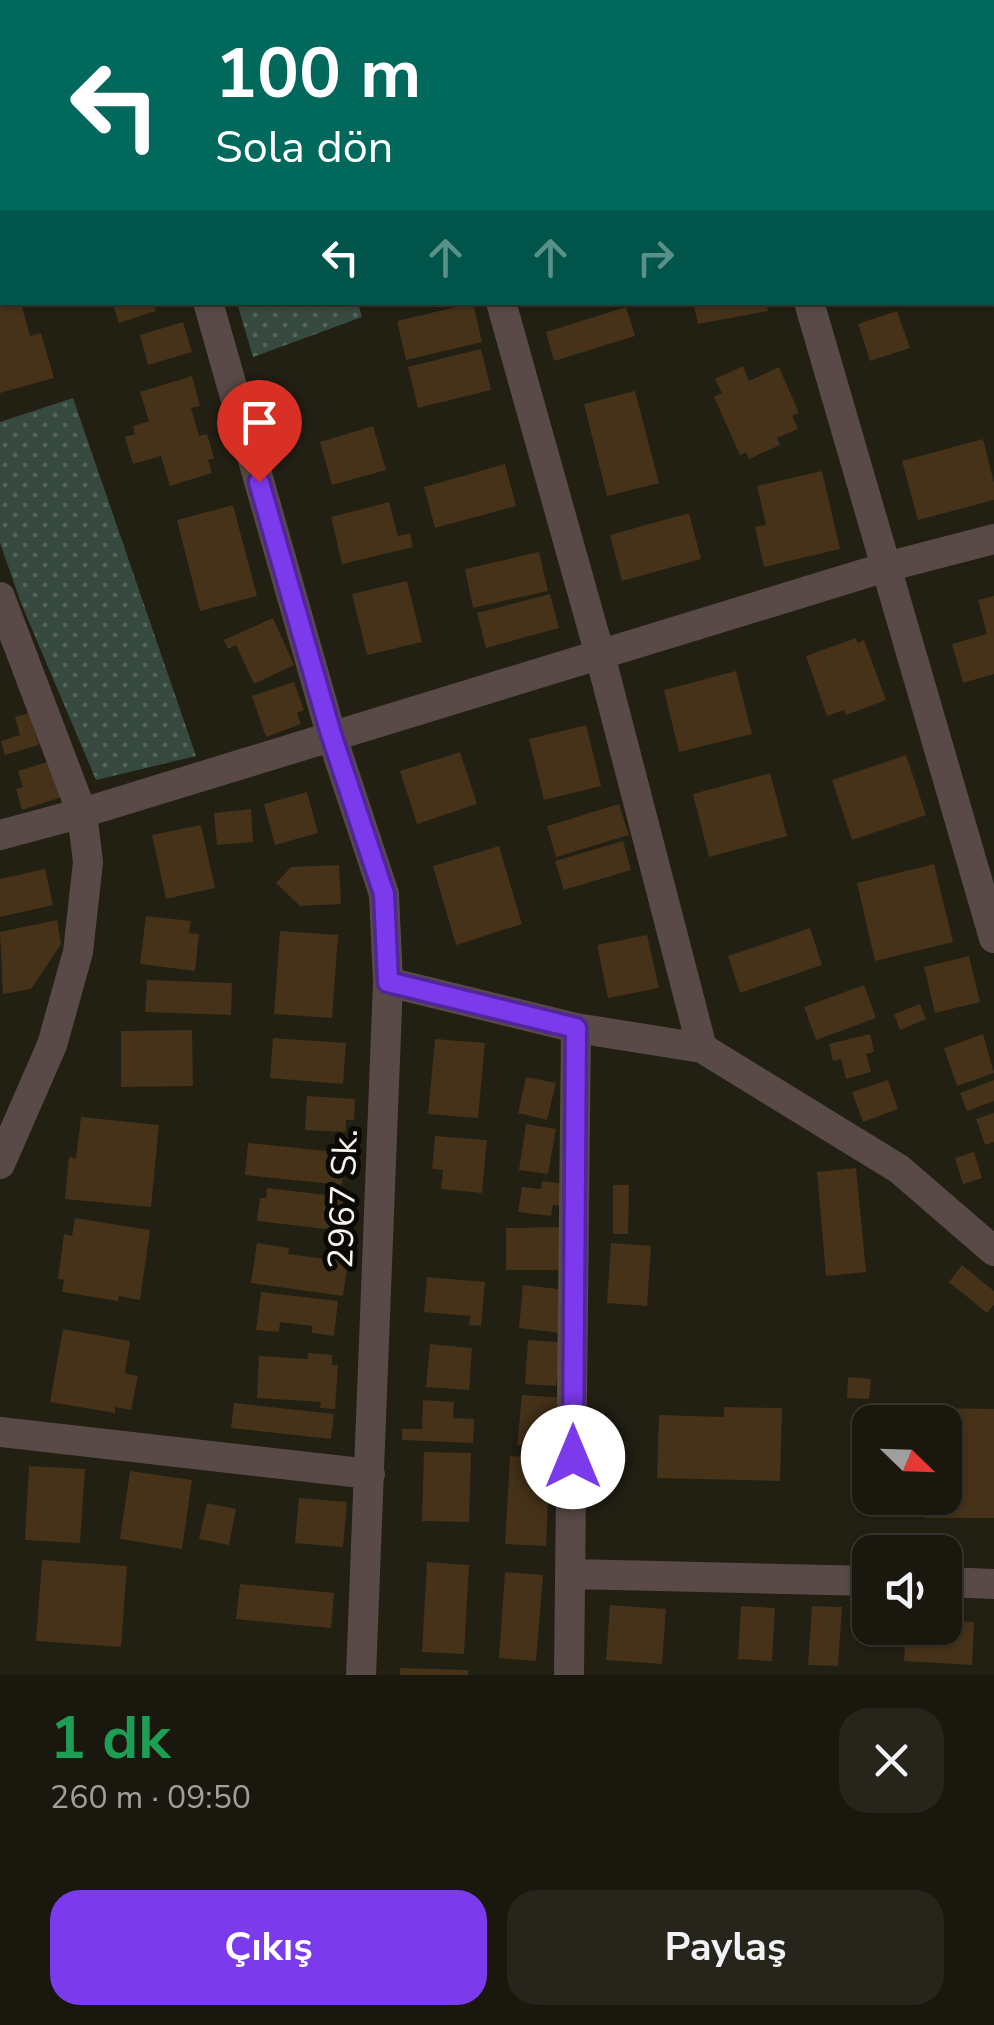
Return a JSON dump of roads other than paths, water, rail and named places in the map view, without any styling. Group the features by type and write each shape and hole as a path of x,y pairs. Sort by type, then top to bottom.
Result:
{"street":[{"name":"2967 Sk.","path":"209,305 331,734 384,894 388,982 360,1675"},
{"path":"502,305 600,656 702,1048"},
{"path":"810,305 994,938"},
{"path":"0,835 886,567 994,538"},
{"path":"0,597 82,813 88,862 78,952 52,1046 0,1164"},
{"path":"388,982 576,1028 702,1048 899,1170 992,1247"},
{"path":"569,1675 576,1028"},
{"path":"0,1432 370,1474"},
{"path":"572,1574 852,1581"},
{"path":"962,1583 994,1584"}]}
